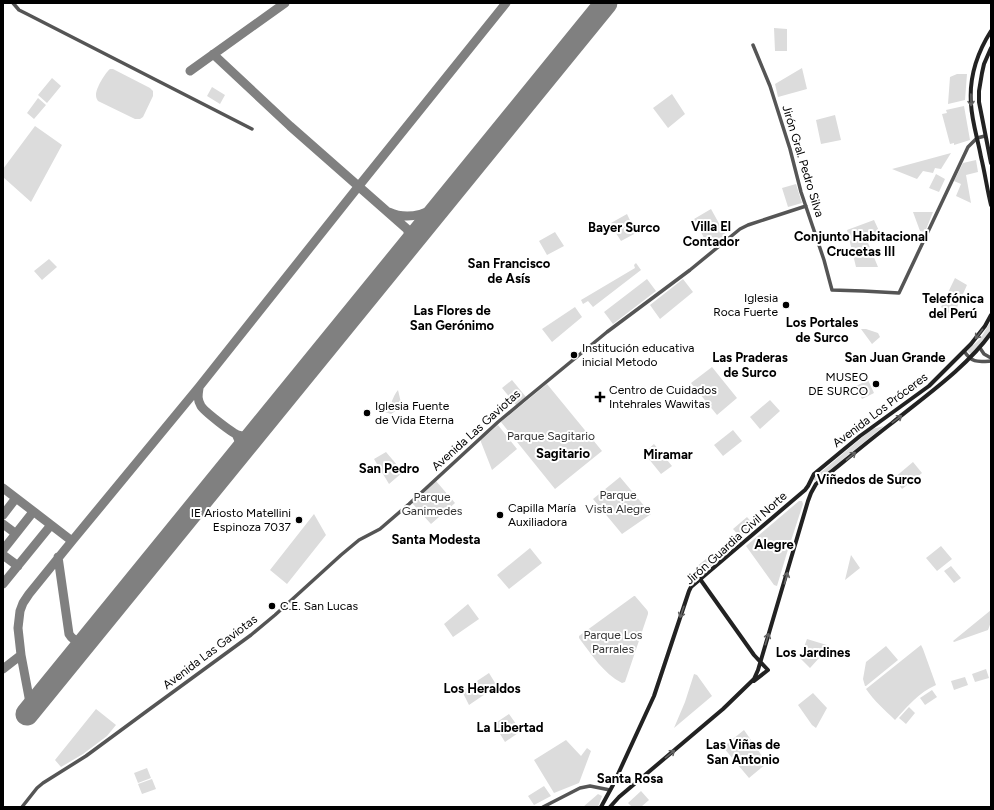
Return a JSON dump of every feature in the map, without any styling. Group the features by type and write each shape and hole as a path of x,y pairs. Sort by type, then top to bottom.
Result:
{"main road":[{"path":"991,31 984,42 976,61 972,78 971,104 991,205"},
{"path":"991,48 983,67 979,91 979,105 991,163"},
{"path":"985,179 991,178"},
{"name":"Avenida Los Próceres","path":"810,482 814,474 860,436 929,386 964,351 985,326 991,315"},
{"name":"Avenida Los Próceres","path":"760,662 804,514 814,488 970,358 991,334"},
{"name":"Jirón Guardia Civil Norte","path":"601,807 654,696 690,589 805,490 810,482"},
{"path":"700,579 754,655 768,670 743,690"},
{"path":"610,807 619,797 724,709 754,678 760,662"}],"street":[{"path":"13,3 19,10 252,129"},
{"name":"Jirón Gral. Pedro Silva","path":"753,45 769,84 790,149 832,290 899,293 968,147 977,138"},
{"path":"977,138 985,136"},
{"name":"Avenida Las Gaviotas","path":"22,807 37,788 43,783 86,756 275,616 341,554 359,540 380,529 498,422 540,387 607,332 690,270 740,229 806,206"},
{"path":"980,348 991,360"},
{"path":"964,351 976,362 991,360"},
{"path":"543,807 580,788 590,786 610,790"}],"green space":[{"path":"774,28 787,29 787,51 775,51"},
{"path":"802,68 807,89 778,97 775,84"},
{"path":"110,69 113,69 153,91 153,96 143,117 140,119 135,119 98,101 96,98 97,89 103,77"},
{"path":"957,74 967,74 965,100 948,104 950,77"},
{"path":"52,78 61,86 47,103 38,95"},
{"path":"212,87 225,95 220,104 207,96"},
{"path":"672,94 685,114 668,128 653,108"},
{"path":"38,98 46,105 34,119 27,113"},
{"path":"964,106 970,140 954,145 954,143 950,144 942,114 947,113 946,110"},
{"path":"835,115 841,140 821,144 816,120"},
{"path":"35,126 62,145 31,202 3,177 3,169"},
{"path":"951,153 941,169 935,168 933,173 923,171 917,179 892,169"},
{"path":"976,160 978,172 966,175 971,203 956,196 961,184 954,181 963,163"},
{"path":"936,174 945,179 939,192 929,188"},
{"path":"796,184 802,203 788,207 782,188"},
{"path":"711,209 726,236 710,249 694,219"},
{"path":"913,212 933,212 925,232 920,231"},
{"path":"627,214 636,233 621,241 611,223"},
{"path":"874,220 880,233 866,238 878,267 856,267 847,230"},
{"path":"555,232 564,246 547,255 539,241"},
{"path":"49,259 57,267 42,280 34,271"},
{"path":"636,263 641,270 593,307 588,301 583,304 581,300 635,268 634,265"},
{"path":"955,278 967,285 953,316 941,307"},
{"path":"647,279 656,291 613,324 604,312"},
{"path":"683,279 693,292 660,319 650,305"},
{"path":"575,307 582,317 552,342 542,329"},
{"path":"991,321 991,329 989,333 971,354 967,351 980,339"},
{"path":"861,329 878,333 880,337 872,344"},
{"path":"712,367 737,398 717,415 691,383"},
{"path":"512,380 526,397 516,405 502,388"},
{"path":"868,380 874,393 862,399 856,386"},
{"name":"Parque Sagitario","path":"547,384 602,451 555,489 501,422"},
{"path":"398,390 402,407 391,414 385,412 389,408"},
{"path":"770,400 780,411 760,429 750,417"},
{"path":"498,425 517,449 492,470 481,440"},
{"path":"884,426 816,481 814,480 814,478 872,429"},
{"path":"733,430 742,441 723,456 714,445"},
{"path":"654,444 672,466 661,474 644,453"},
{"path":"386,452 403,472 389,484 374,459"},
{"path":"913,462 922,473 902,489 894,478"},
{"name":"Parque Vista Alegre","path":"620,477 651,514 622,534 593,499"},
{"name":"Parque Ganimedes","path":"436,481 455,503 431,524 412,503"},
{"path":"799,501 802,501 803,504 777,586 774,585 746,546"},
{"path":"314,514 326,535 287,584 270,570"},
{"path":"747,517 754,525 740,537 733,529"},
{"path":"733,538 737,544 723,557 718,550"},
{"path":"941,546 952,559 937,571 926,558"},
{"path":"530,548 542,563 509,589 497,575"},
{"path":"711,555 716,562 701,574 696,567"},
{"path":"851,555 860,568 845,580"},
{"path":"951,566 961,578 954,583 944,571"},
{"name":"Parque Los Parrales","path":"634,596 647,610 648,614 625,682 622,683 603,669 579,636"},
{"path":"468,604 479,619 453,637 444,624"},
{"path":"991,610 991,622 988,630 954,642 953,641"},
{"path":"807,639 830,646 810,668 800,658"},
{"path":"921,645 936,685 909,704 895,720 866,689"},
{"path":"886,646 898,660 865,686 863,679 866,662"},
{"path":"986,669 989,678 975,682 972,674"},
{"path":"489,673 497,686 469,705 462,691"},
{"path":"694,674 697,675 712,696 674,728 685,702"},
{"path":"965,677 968,685 954,690 951,681"},
{"path":"932,690 937,697 925,705 920,698"},
{"path":"813,693 827,708 816,728 812,725 798,705"},
{"path":"909,707 915,713 906,724 899,718"},
{"path":"96,709 116,725 107,736 83,754 61,767 55,760"},
{"path":"509,714 521,731 505,742 494,724"},
{"path":"744,730 767,763 749,778 723,747"},
{"path":"566,740 581,756 587,748 591,751 579,783 554,793 534,760"},
{"path":"147,768 151,778 138,783 134,773"},
{"path":"152,779 156,789 142,794 138,784"},
{"path":"544,786 551,796 534,805 528,796"},
{"path":"641,791 649,800 641,807 632,807 628,803"},
{"path":"598,794 602,796 598,807 583,807"}],"taxiway":[{"path":"190,71 285,3"},
{"path":"31,708 21,655 18,628 20,611 29,594 199,387 506,3"},
{"path":"595,17 599,3"},
{"path":"213,54 290,126 407,229 410,237 409,244"},
{"path":"389,212 404,216 412,216 428,212 442,203 447,197"},
{"path":"407,229 414,232 421,229"},
{"path":"199,388 199,401 201,406 207,412 238,435 253,435"},
{"path":"236,434 240,443 237,455"},
{"path":"3,488 72,541"},
{"path":"3,515 16,498"},
{"path":"3,550 33,512"},
{"path":"3,524 15,533"},
{"path":"3,584 51,525"},
{"path":"3,555 18,566"},
{"path":"58,557 69,634 77,641 88,640"},
{"path":"3,669 21,655"}],"runway":[{"path":"27,714 606,3"}],"place":[{"name":"Iglesia Roca Fuerte","path":"786,305"},
{"name":"Institución educativa inicial Metodo","path":"574,355"},
{"name":"MUSEO DE SURCO","path":"876,384"},
{"name":"Centro de Cuidados Intehrales Wawitas","path":"600,397"},
{"name":"Iglesia Fuente de Vida Eterna","path":"367,413"},
{"name":"Capilla María Auxiliadora","path":"500,515"},
{"name":"IE Ariosto Matellini Espinoza 7037","path":"299,520"},
{"name":"C.E. San Lucas","path":"272,606"}],"district":[{"name":"Bayer Surco","path":"624,227"},
{"name":"Villa El Contador","path":"711,234"},
{"name":"Conjunto Habitacional Crucetas III","path":"861,244"},
{"name":"San Francisco de Asís","path":"509,270"},
{"name":"Telefónica del Perú","path":"953,306"},
{"name":"Las Flores de San Gerónimo","path":"452,318"},
{"name":"Los Portales de Surco","path":"822,330"},
{"name":"San Juan Grande","path":"895,357"},
{"name":"Las Praderas de Surco","path":"750,364"},
{"name":"Sagitario","path":"563,453"},
{"name":"Miramar","path":"668,454"},
{"name":"San Pedro","path":"389,468"},
{"name":"Viñedos de Surco","path":"869,479"},
{"name":"Santa Modesta","path":"436,539"},
{"name":"Alegre","path":"774,544"},
{"name":"Los Jardines","path":"813,652"},
{"name":"Los Heraldos","path":"482,688"},
{"name":"La Libertad","path":"510,727"},
{"name":"Las Viñas de San Antonio","path":"743,752"},
{"name":"Santa Rosa","path":"630,778"}]}
